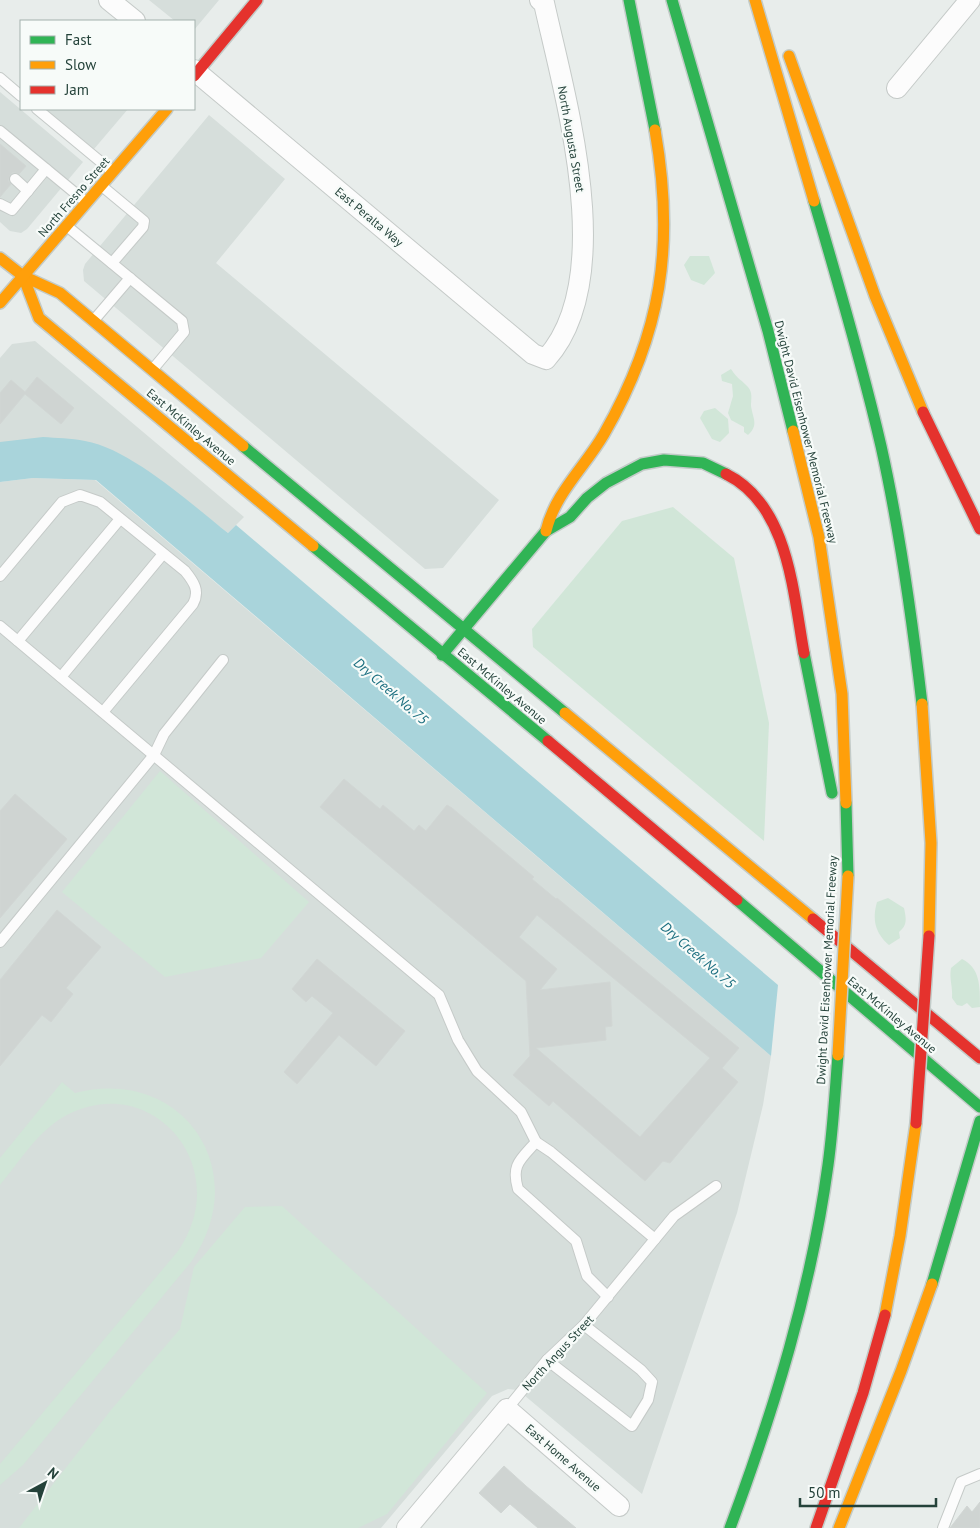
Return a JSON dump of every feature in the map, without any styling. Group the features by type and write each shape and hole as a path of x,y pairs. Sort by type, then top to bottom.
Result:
{"main road":[{"path":"195,73 257,0"},
{"path":"546,531 554,507 593,452 637,368 651,327 659,293 663,254 663,187 653,116 629,0"},
{"name":"Dwight David Eisenhower Memorial Freeway","path":"672,0 768,331 819,537 842,694 848,876 838,1055 826,1179 804,1297 753,1469 730,1528"},
{"path":"755,0 833,267 878,431 917,651 928,780 932,889 916,1123 908,1194 877,1347 855,1418 816,1528"},
{"path":"786,45 882,318 957,485 980,529"},
{"name":"North Fresno Street","path":"0,303 166,110"},
{"name":"East McKinley Avenue","path":"0,258 23,276 60,293 980,1058"},
{"name":"East McKinley Avenue","path":"23,276 39,318 442,655 667,840 980,1107"},
{"path":"442,655 546,531 570,517 606,483 642,464 664,460 703,464 720,470 738,480 757,498 779,538 787,564 848,876"},
{"path":"839,1528 901,1371 953,1220 980,1120"}],"street":[{"path":"897,88 970,0 980,9"},
{"path":"114,1 133,20"},
{"name":"North Augusta Street","path":"542,1 572,130 579,173 582,223 580,271 575,300 564,333 546,359"},
{"name":"East Peralta Way","path":"195,73 533,354 546,359"},
{"name":"East Home Avenue","path":"507,1409 619,1506"},
{"name":"North Angus Street","path":"407,1528 507,1409"}],"lane":[{"path":"0,78 20,95"},
{"path":"38,110 114,172"},
{"path":"0,131 87,203"},
{"path":"0,204 12,210 46,169"},
{"path":"14,179 28,191"},
{"path":"102,186 144,222 143,227 112,263"},
{"path":"67,226 182,321 184,332 153,370"},
{"path":"94,321 130,278"},
{"path":"0,576 62,502 80,495 100,502 164,554 193,581 197,598 178,624 103,712"},
{"path":"18,641 120,519"},
{"path":"61,677 164,554"},
{"path":"0,626 439,995 458,1040 477,1071 521,1112 536,1142 551,1152 655,1239"},
{"path":"0,942 154,755 164,734 223,660"},
{"path":"536,1142 516,1164 515,1178 518,1190 576,1241 587,1276 608,1297"},
{"name":"North Angus Street","path":"507,1409 547,1360 584,1325 674,1216 716,1186"},
{"path":"547,1360 632,1426 648,1400 652,1382 641,1370 584,1325"},
{"path":"943,1528 961,1482 980,1474"}],"shaded area":[{"path":"149,0 219,0 195,29 195,20 174,20"},
{"path":"0,92 83,162 27,229 21,233 10,231 0,222"},
{"path":"46,110 127,110 94,149"},
{"path":"209,115 285,179 216,263 499,500 443,568 425,569 84,281 83,270 85,264"},
{"path":"35,341 244,517 228,533 132,461 0,442 0,358 12,344"},
{"path":"33,478 95,480 771,1056 763,1105 737,1213 642,1494 524,1395 517,1390 508,1389 492,1396 381,1528 0,1528 0,482"}],"green space":[{"path":"690,256 709,256 715,273 704,285 691,280 684,265"},
{"path":"731,369 751,392 754,425 748,435 744,432 744,427 731,420 728,413 733,396 732,384 722,381 721,375"},
{"path":"715,408 728,419 729,433 720,442 712,439 700,418 704,411"},
{"path":"673,507 734,558 769,723 764,841 533,647 532,629 622,521"},
{"path":"160,771 309,902 261,958 165,977 62,892"},
{"path":"888,898 904,908 906,918 904,927 899,932 900,938 889,945 878,931 875,920 877,902"},
{"path":"962,959 976,972 979,985 980,1007 972,1008 967,1003 962,1006 957,1005 952,998 951,968"},
{"path":"62,1082 75,1093 113,1088 147,1095 176,1110 197,1133 211,1161 215,1193 209,1227 191,1262 23,1465 0,1485 0,1464 178,1251 193,1219 197,1188 190,1159 176,1134 154,1116 127,1105 97,1105 65,1116 55,1122 38,1138 0,1185 0,1158"},
{"path":"282,1206 487,1393 387,1514 358,1528 19,1528 111,1410 180,1329 194,1267 245,1207"}],"water":[{"name":"Dry Creek No. 75","path":"43,437 80,440 103,446 141,466 160,479 228,533 236,525 778,985 771,1056 96,480 33,478 0,482 0,442"}],"building":[{"path":"0,144 26,166 19,174 13,172 10,175 8,181 11,184 0,197"},
{"path":"37,377 74,408 61,424 25,394 0,424 0,393 11,380 25,392"},
{"path":"344,779 380,809 383,805 414,831 419,825 426,831 447,805 452,808 534,877 532,879 739,1048 722,1068 738,1082 670,1163 663,1161 645,1181 553,1101 549,1106 513,1075 530,1056 526,981 320,807","holes":["537,915 710,1058 640,1137 536,1048 606,1040 605,1027 612,1026 610,982 540,990 557,969 519,937"]},
{"path":"15,794 67,839 0,918 0,811"},
{"path":"57,910 101,947 66,988 73,994 51,1022 42,1015 0,1066 0,980"},
{"path":"317,959 405,1031 376,1066 339,1035 297,1084 284,1072 333,1013 312,996 306,1002 292,989"},
{"path":"504,1466 576,1528 538,1528 510,1504 501,1513 479,1493"},
{"path":"980,1502 980,1528 950,1528 967,1506 972,1512"}],"traffic: fast":[{"path":"629,0 655,130"},
{"path":"672,0 768,331 793,431"},
{"path":"814,201 858,354 881,446 905,575 922,704"},
{"path":"243,446 565,713"},
{"path":"442,655 546,531 570,517 587,498 606,483 642,464 664,460 703,463 726,474"},
{"path":"313,546 548,741"},
{"path":"804,653 832,793"},
{"path":"846,803 848,876"},
{"path":"737,900 980,1107"},
{"path":"730,1528 776,1394 812,1258 828,1165 838,1055"},
{"path":"932,1284 980,1121"}],"traffic: slow":[{"path":"755,0 814,201"},
{"path":"789,56 875,296 923,412"},
{"path":"0,303 166,110"},
{"path":"546,531 556,504 604,434 624,397 651,324 659,287 663,250 664,212 655,130"},
{"path":"0,258 23,276 60,293 243,446"},
{"path":"23,276 39,318 313,546"},
{"path":"793,431 819,537 842,694 846,803"},
{"path":"922,704 931,843 929,936"},
{"path":"565,713 813,919"},
{"path":"838,1055 848,876"},
{"path":"885,1315 900,1236 916,1123"},
{"path":"839,1528 901,1371 932,1284"}],"traffic: jam":[{"path":"195,75 257,0"},
{"path":"923,412 980,529"},
{"path":"726,474 747,488 763,507 775,528 791,578 804,653"},
{"path":"548,741 737,900"},
{"path":"813,919 980,1058"},
{"path":"916,1123 929,936"},
{"path":"816,1528 863,1393 885,1315"}]}
